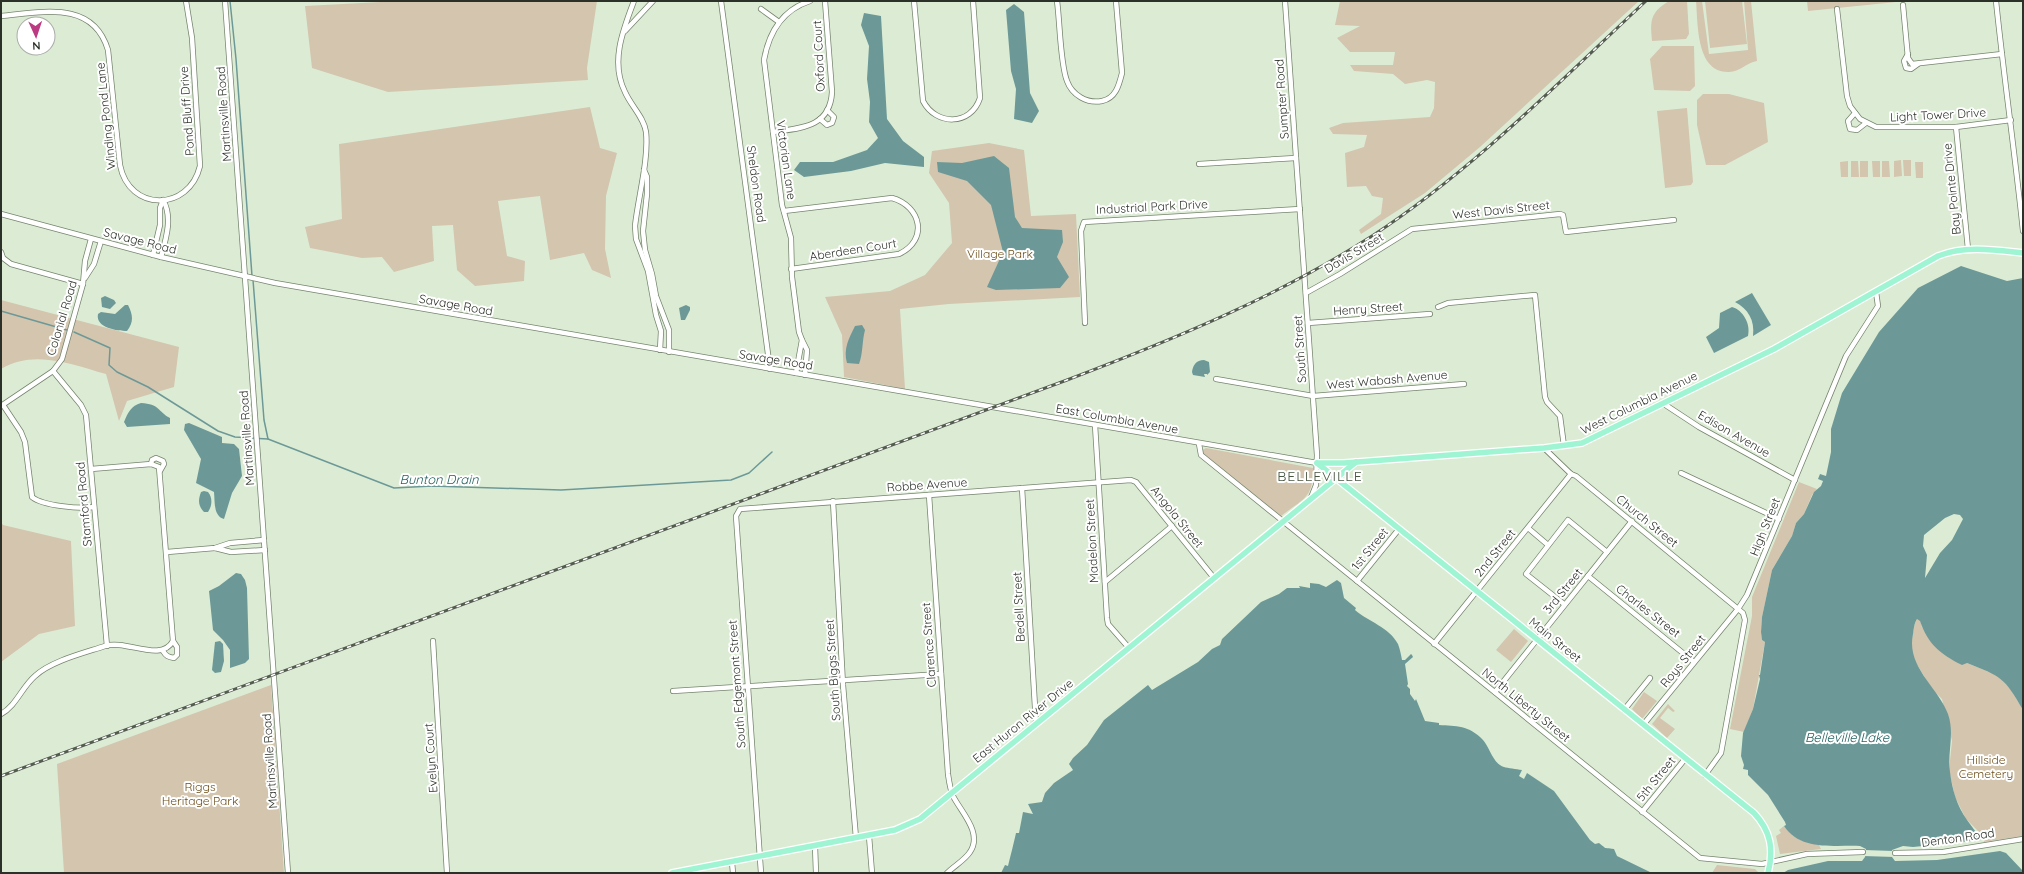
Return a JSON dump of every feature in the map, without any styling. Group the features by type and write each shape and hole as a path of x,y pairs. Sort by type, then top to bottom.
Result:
{"main road":[{"name":"West Columbia Avenue","path":"1317,463 1356,462 1544,448 1564,446 1594,438 1809,331 1938,256 1953,251 1968,249 2023,253"},
{"name":"East Huron River Drive","path":"672,873 869,836 895,830 913,823 926,815 952,794 1356,462"},
{"name":"Main Street","path":"1317,463 1757,817 1766,829 1770,841 1771,862"},
{"path":"1768,873 1771,862"}],"street":[{"name":"Pond Bluff Drive","path":"163,200 178,196 190,187 197,177 200,166 192,38 186,1"},
{"name":"Martinsville Road","path":"225,1 288,873"},
{"path":"634,1 618,54 619,76 625,92 642,119 646,130 647,144 634,226 636,239 652,282 656,315 661,331 660,350"},
{"path":"624,32 653,1"},
{"name":"Sheldon Road","path":"721,1 770,369"},
{"name":"Victorian Lane","path":"805,375 807,350 799,332 791,270 791,238 784,211 764,60 769,39 779,22 794,8 810,1"},
{"name":"Oxford Court","path":"773,132 805,127 820,119 827,110 832,92 826,1"},
{"path":"914,1 923,101 928,110 937,117 955,120 970,114 976,107 980,98 973,1"},
{"path":"1057,1 1067,82 1077,95 1086,100 1096,102 1110,97 1116,91 1120,83 1122,73 1116,1"},
{"name":"Sumpter Road","path":"1285,1 1299,195"},
{"path":"1996,1 2023,231"},
{"path":"1903,5 1908,54 1909,60 1912,64 2002,54"},
{"name":"Light Tower Drive","path":"1837,8 1847,96 1855,113 1866,123 1882,127 1956,127 2011,120"},
{"path":"762,10 779,22"},
{"name":"Winding Pond Lane","path":"1,16 59,11 80,15 97,28 104,38 108,50 120,165 123,176 130,187 139,195 151,200 163,200"},
{"path":"1908,54 1904,61 1906,68 1911,69 1918,64"},
{"name":"Oxford Court","path":"820,119 827,125 832,123 834,117 827,110"},
{"name":"Light Tower Drive","path":"1855,113 1848,121 1850,129 1857,130 1866,123"},
{"name":"Bay Pointe Drive","path":"1956,127 1968,249"},
{"path":"1199,164 1296,158"},
{"path":"643,168 647,178 647,194 643,231 645,250 656,296 669,330 669,352"},
{"name":"South Street","path":"1299,195 1317,463 1316,485 1310,500"},
{"name":"Aberdeen Court","path":"784,211 892,198 907,205 914,214 918,223 915,240 908,248 899,254 791,270"},
{"path":"153,255 160,225 160,208 163,200"},
{"path":"161,257 166,236 168,217 167,208 163,200"},
{"name":"Industrial Park Drive","path":"1085,323 1081,231 1084,222 1300,209"},
{"path":"636,212 645,213"},
{"name":"Savage Road","path":"1,214 153,255 245,277 669,352 913,393"},
{"name":"West Davis Street","path":"1412,229 1560,214 1563,215 1566,232 1674,220"},
{"name":"Davis Street","path":"1306,293 1340,274 1412,229"},
{"name":"Colonial Road","path":"85,278 85,261 91,238"},
{"name":"Colonial Road","path":"2,406 53,371 64,353 83,284 94,264 101,241"},
{"path":"1,252 2,258 18,266 83,284"},
{"name":"High Street","path":"1738,609 1753,584 1846,356 1878,306 1876,292"},
{"path":"1438,307 1448,303 1535,295 1545,397 1547,402 1560,416 1564,446"},
{"name":"Henry Street","path":"1308,323 1430,314"},
{"name":"Victorian Lane","path":"796,373 802,340"},
{"name":"Stamford Road","path":"53,371 81,405 86,415 107,646"},
{"name":"West Wabash Avenue","path":"1216,379 1313,396 1464,384"},
{"name":"East Columbia Avenue","path":"913,393 1199,444 1317,463"},
{"name":"Edison Avenue","path":"1664,404 1700,427 1795,480"},
{"path":"2,406 25,442 32,497 40,501 77,508 94,507"},
{"name":"Madelon Street","path":"1095,425 1107,622 1128,648"},
{"name":"North Liberty Street","path":"1199,444 1201,455 1700,858 1762,864 1771,862"},
{"name":"Church Street","path":"1544,448 1571,474 1632,521 1738,609"},
{"path":"91,469 151,464 152,460 156,458 163,461 164,464 160,471 173,641 177,647 177,655 174,658 169,658 165,656 163,651"},
{"path":"1681,473 1779,518"},
{"name":"2nd Street","path":"1434,644 1571,474"},
{"name":"Robbe Avenue","path":"738,511 743,507 929,495 1118,480"},
{"name":"Angola Street","path":"1118,480 1132,480 1136,482 1214,578"},
{"name":"Bedell Street","path":"1022,488 1036,724"},
{"name":"Clarence Street","path":"929,495 948,774 952,794 972,830 974,841 968,855 947,873"},
{"name":"South Biggs Street","path":"833,501 856,838"},
{"name":"South Edgemont Street","path":"738,511 736,516 760,873"},
{"path":"1564,604 1526,574 1568,520 1607,552"},
{"name":"3rd Street","path":"1495,692 1632,521"},
{"path":"1105,582 1172,526"},
{"path":"1528,528 1548,545"},
{"name":"1st Street","path":"1357,581 1399,529"},
{"path":"167,552 215,548 230,543 264,540"},
{"path":"215,548 231,552 265,550"},
{"name":"Charles Street","path":"1588,576 1694,662"},
{"path":"1705,774 1721,753 1745,620 1744,613 1738,609"},
{"name":"Roys Street","path":"1643,725 1738,609"},
{"path":"1,714 14,702 28,683 48,666 107,646 118,645 163,651 168,648 173,641"},
{"name":"Evelyn Court","path":"433,641 448,873"},
{"path":"673,691 941,674"},
{"path":"1624,710 1650,678"},
{"name":"5th Street","path":"1642,812 1685,759"},
{"path":"869,836 872,873"},
{"name":"Denton Road","path":"1895,854 1943,852 2023,840"},
{"path":"815,846 816,873"},
{"path":"1771,862 1807,854 1863,852"},
{"path":"732,862 733,873"}],"green space":[{"path":"400,1 597,1 587,68 588,80 388,92 312,68 305,6"},
{"path":"1340,1 1639,1 1480,147 1425,193 1361,234 1359,230 1381,214 1383,198 1372,196 1366,186 1347,187 1345,153 1364,147 1367,135 1333,134 1329,128 1343,123 1430,117 1434,108 1435,82 1427,80 1405,84 1393,74 1354,71 1350,65 1393,65 1395,52 1350,52 1337,38 1360,26 1335,25"},
{"path":"1669,1 1687,1 1689,34 1686,39 1652,41 1651,22 1658,9"},
{"path":"1696,1 1702,1 1709,54 1748,50 1744,1 1751,1 1757,61 1733,72 1718,70 1710,65 1701,46 1697,22"},
{"path":"1705,1 1742,1 1747,44 1710,48"},
{"path":"1807,1 1906,1 1808,11"},
{"path":"1662,46 1694,46 1695,86 1690,91 1654,90 1650,59"},
{"path":"1703,94 1729,94 1764,103 1768,142 1725,165 1706,165 1697,125 1697,100"},
{"path":"590,107 600,148 617,153 606,196 605,249 611,278 592,270 584,253 550,260 540,196 498,201 507,256 525,261 524,281 475,286 457,270 453,225 432,226 434,261 394,272 382,257 362,258 310,248 305,227 342,219 339,144"},
{"path":"1687,108 1693,182 1691,185 1665,188 1657,111"},
{"name":"Village Park","path":"989,143 1024,150 1031,216 1076,214 1080,297 949,304 900,309 905,389 844,377 842,335 825,297 890,291 925,275 952,243 949,203 929,173 932,151"},
{"path":"1901,160 1902,176 1894,177 1894,161"},
{"path":"1903,160 1911,160 1911,176 1904,176"},
{"path":"1848,161 1848,177 1841,177 1840,162"},
{"path":"1851,161 1858,161 1859,177 1851,177"},
{"path":"1860,161 1868,161 1868,177 1860,177"},
{"path":"1872,161 1880,161 1880,177 1873,177"},
{"path":"1882,161 1889,161 1890,177 1882,177"},
{"path":"1915,162 1923,162 1923,178 1916,178"},
{"path":"1,300 179,347 174,387 127,401 119,421 106,374 53,360 39,359 14,363 1,369"},
{"path":"1206,448 1313,468 1313,478 1309,492 1306,497 1281,516 1203,454 1202,450"},
{"path":"1799,482 1817,489 1812,495 1804,514 1796,523 1792,536 1772,570 1762,617 1761,632 1762,640 1765,642 1753,709 1744,732 1730,729 1752,616 1752,597"},
{"path":"1,522 3,525 71,541 75,626 39,634 1,662"},
{"name":"Hillside Cemetery","path":"1917,619 1920,620 1922,627 1967,663 1999,676 2010,688 2023,710 2023,836 1984,842 1983,836 1966,819 1955,797 1949,770 1952,741 1942,699 1932,689 1913,658 1911,642"},
{"path":"1514,629 1528,641 1511,662 1496,650"},
{"name":"Riggs Heritage Park","path":"271,685 284,873 64,873 57,764"},
{"path":"1644,692 1657,701 1642,719 1632,709"},
{"path":"1668,704 1675,711 1673,712 1668,708 1660,718 1675,729 1667,738 1652,724"},
{"path":"1784,826 1787,831 1795,837 1819,845 1821,849 1780,854 1776,836 1781,833 1779,830"},
{"path":"1717,865 1755,869 1759,873 1712,873"}],"water":[{"path":"1014,4 1024,12 1030,93 1039,111 1032,123 1014,119 1016,89 1011,71 1006,10"},
{"path":"864,13 881,16 887,119 903,141 924,157 924,167 885,163 851,171 804,177 794,170 800,162 833,162 867,150 878,138 869,122 870,102 867,79 869,46 861,25"},
{"path":"994,156 1009,168 1015,217 1022,228 1062,230 1063,242 1057,257 1069,277 1060,288 996,290 987,287 1003,252 991,205 967,181 938,172 937,162 962,163"},
{"name":"Belleville Lake","path":"1961,266 2007,281 2023,278 2023,710 2011,691 2001,679 1967,663 1962,665 1947,657 1936,648 1927,636 1920,621 1917,619 1914,628 1912,646 1914,657 1918,667 1948,714 1951,729 1949,765 1954,791 1963,815 1981,840 1913,847 1903,846 1892,850 1892,857 1895,861 1937,860 2000,851 2006,853 2023,871 2023,873 1783,873 1788,870 1828,861 1862,861 1865,857 1866,849 1860,846 1818,845 1799,840 1784,826 1786,825 1785,822 1768,795 1748,775 1748,770 1743,769 1744,765 1741,756 1743,733 1753,709 1760,679 1759,675 1765,642 1762,640 1761,632 1762,617 1772,570 1792,536 1796,523 1804,514 1814,492 1821,486 1823,481 1818,479 1820,474 1826,476 1831,452 1831,429 1842,393 1879,332 1918,288","holes":["1954,514 1960,515 1963,519 1952,540 1940,553 1925,578 1927,555 1923,546 1924,535 1945,518"]},
{"path":"1752,293 1771,325 1753,336 1753,325 1750,316 1744,308 1735,302"},
{"path":"105,296 114,300 116,303 110,309 102,307 101,298"},
{"path":"125,305 128,305 132,318 131,325 127,331 108,328 100,323 98,314 101,312 115,314"},
{"path":"686,305 690,307 690,310 685,320 681,320 679,308"},
{"path":"1732,307 1743,314 1747,322 1749,331 1748,336 1714,353 1706,337 1719,328 1720,313"},
{"path":"862,325 865,330 859,364 847,363 846,348 849,339 855,326"},
{"path":"1204,360 1209,362 1210,372 1207,375 1204,374 1205,377 1193,375 1192,369 1195,363"},
{"path":"141,403 158,408 170,418 170,424 127,427 124,422 128,412"},
{"path":"189,423 222,437 222,443 234,444 239,449 242,476 232,493 224,519 216,512 214,492 196,483 201,459 184,430 185,424"},
{"path":"204,491 210,494 211,499 211,505 208,512 204,512 199,503 201,492"},
{"path":"236,573 241,574 245,580 247,588 249,659 245,663 230,668 230,650 213,630 209,591 219,586"},
{"path":"1337,580 1341,583 1344,598 1356,608 1355,610 1384,629 1394,638 1399,646 1402,660 1405,660 1411,654 1412,655 1413,657 1405,664 1407,686 1410,689 1410,694 1415,701 1416,699 1425,721 1439,723 1439,725 1462,727 1473,731 1483,740 1494,759 1500,765 1522,770 1519,776 1524,779 1527,773 1554,791 1590,840 1595,844 1599,843 1605,848 1614,849 1617,856 1652,873 1001,873 1005,865 1008,866 1016,833 1019,833 1023,812 1033,814 1028,804 1042,802 1045,793 1054,783 1073,770 1069,764 1073,758 1087,745 1104,720 1148,685 1152,690 1198,662 1212,649 1220,645 1222,639 1261,602 1279,594 1287,588 1300,588 1299,586 1310,588 1310,583 1319,584 1326,587"},
{"path":"220,641 223,644 224,661 221,672 215,673 212,670 215,642"}],"pier":[{"path":"1864,850 1894,851 1895,857 1863,856"}],"waterway":[{"path":"230,1 236,59 252,276"},
{"path":"253,280 264,420 268,439"},
{"name":"Bunton Drain","path":"1,311 67,330"},
{"name":"Bunton Drain","path":"74,332 110,348 109,365 117,372 148,387 218,431 235,437 268,439 394,488 432,486 561,490 731,480 749,473 772,452"}],"railway":[{"path":"1,776 1067,380 1146,349 1223,316 1299,279 1336,258 1372,236 1409,210 1480,154 1547,94 1646,1"}],"district":[{"name":"BELLEVILLE","path":"1320,476"}]}
